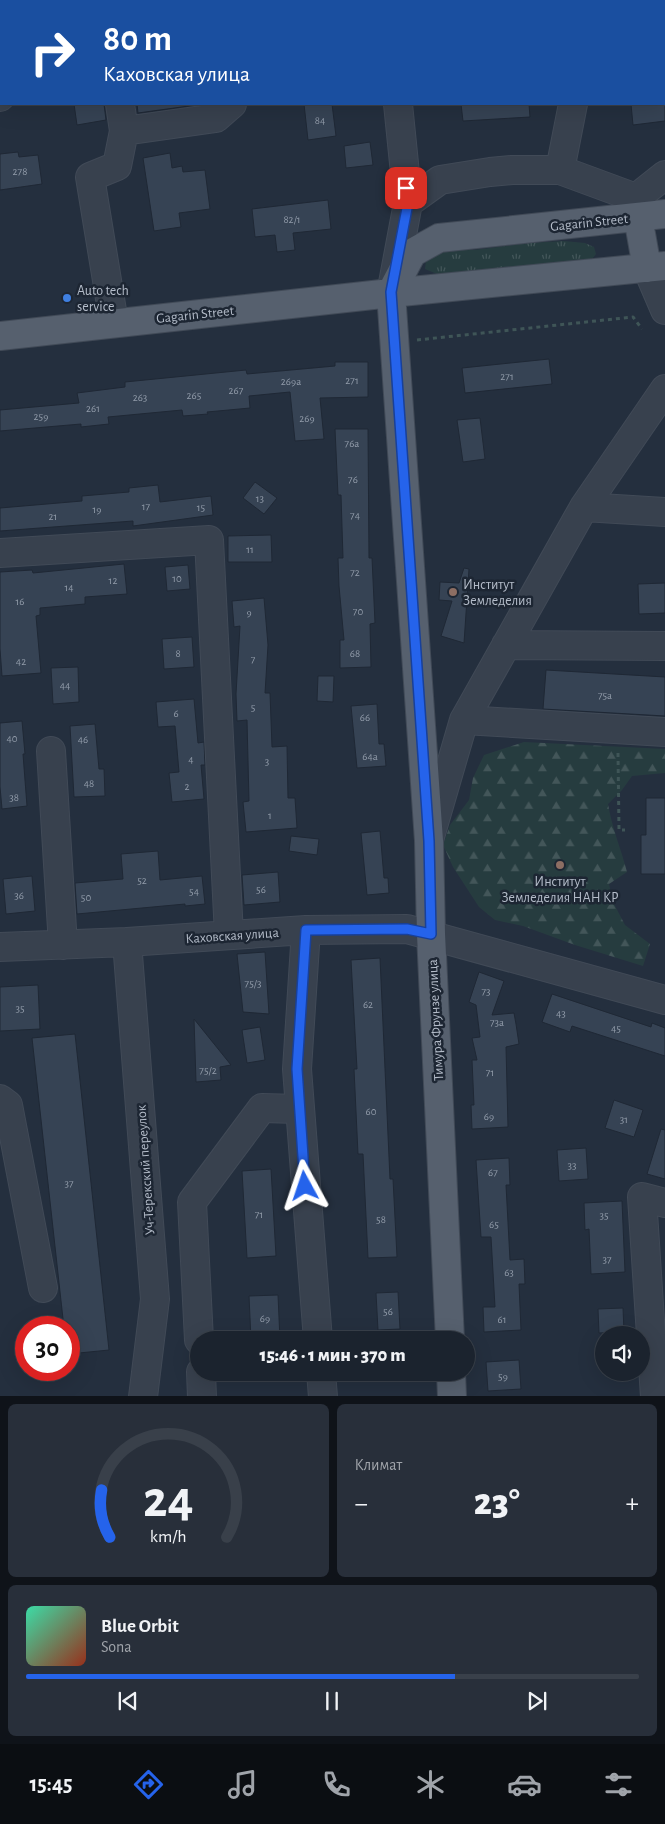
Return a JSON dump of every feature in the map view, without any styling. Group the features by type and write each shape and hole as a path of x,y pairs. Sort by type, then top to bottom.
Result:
{"main road":[{"name":"Gagarin Street","path":"391,292 412,253 439,238 637,207 665,214"},
{"path":"637,207 656,267"},
{"name":"Gagarin Street","path":"0,336 391,292 656,267"},
{"name":"Тимура Фрунзе улица","path":"391,292 429,841 431,934 450,1331"},
{"path":"451,1381 452,1396"}],"street":[{"path":"114,322 90,177 117,166 124,131 120,105"},
{"path":"124,131 216,118 231,105"},
{"name":"Тимура Фрунзе улица","path":"391,292 408,203 398,105"},
{"path":"560,170 572,105"},
{"path":"408,203 440,180 490,172 560,170 637,207 665,175"},
{"path":"656,267 665,310"},
{"path":"429,841 464,720 584,507 665,389"},
{"path":"584,507 665,512"},
{"path":"0,553 209,540 229,935"},
{"path":"506,645 665,646"},
{"path":"464,720 665,732"},
{"path":"51,752 63,945"},
{"name":"Каховская улица","path":"0,946 127,942 306,930 407,929 431,934 665,1000"},
{"path":"306,930 297,1069 298,1109 317,1331"},
{"name":"Уч-Терекский переулок","path":"127,942 155,1299 143,1396"},
{"path":"0,1099 8,1105 43,1288"},
{"path":"199,1331 192,1202 262,1108 298,1109"},
{"path":"655,1396 642,1197 665,1203"},
{"path":"201,1381 202,1396"},
{"path":"322,1381 323,1396"}],"path":[{"path":"417,340 633,317 642,329"},
{"path":"618,730 619,830 625,830"}],"green space":[{"path":"564,241 585,243 594,247 596,254 593,258 574,263 442,276 425,269 426,261 450,248 474,250"},
{"name":"Институт Земледелия НАН КР","path":"524,742 665,749 665,773 632,776 622,790 608,804 627,872 609,884 613,902 625,925 650,944 643,966 575,945 523,926 495,920 479,907 453,867 443,845 450,825 469,800 473,778 484,755"}],"building":[{"path":"74,105 104,105 106,120 77,125"},
{"path":"137,105 196,105 138,113"},
{"path":"304,105 332,105 336,136 308,140"},
{"path":"461,105 529,105 530,117 463,121"},
{"path":"631,105 665,105 665,121 633,125"},
{"path":"370,142 373,165 346,168 344,146"},
{"path":"18,152 19,157 38,155 42,184 0,190 0,154"},
{"path":"170,153 172,168 182,166 183,172 205,170 210,209 179,213 181,227 154,231 143,158"},
{"path":"328,200 331,229 293,233 295,250 277,252 275,235 255,237 252,209"},
{"path":"549,359 552,384 465,393 462,368"},
{"path":"335,362 368,362 368,397 320,398 324,439 295,441 290,392 249,396 250,408 207,412 208,414 183,416 182,410 108,417 109,424 81,427 81,424 0,431 0,410 79,403 77,393 125,387 125,382 246,370 247,374 335,366"},
{"path":"480,418 485,459 463,462 457,420"},
{"path":"335,429 368,429 369,558 372,558 375,623 370,624 371,667 340,668 340,640 344,640 338,558 343,558 341,495 338,495"},
{"path":"255,482 277,498 264,514 243,498"},
{"path":"158,485 160,502 211,496 213,515 133,526 133,521 0,531 0,508 82,501 82,496 129,492 129,488"},
{"path":"271,535 272,562 228,562 228,536"},
{"path":"124,564 127,594 85,597 85,604 40,608 40,615 36,616 41,673 2,676 0,572 32,570 33,573"},
{"path":"188,565 190,589 167,591 165,567"},
{"path":"464,568 469,569 464,643 441,636 452,601 439,600 440,582 459,583"},
{"path":"665,583 665,613 639,614 638,584"},
{"path":"264,598 268,645 265,693 270,693 272,747 287,746 288,798 295,798 297,828 246,832 243,802 249,801 247,720 237,721 236,694 240,626 234,627 232,601"},
{"path":"192,637 194,667 164,669 162,639"},
{"path":"78,667 79,702 53,704 51,668"},
{"path":"546,670 665,677 665,716 543,709"},
{"path":"318,676 334,676 333,702 317,701"},
{"path":"194,699 198,743 204,742 205,765 201,765 204,799 172,802 169,773 179,772 175,726 158,727 156,702"},
{"path":"377,704 379,744 384,744 386,766 357,768 351,706"},
{"path":"22,721 27,806 2,809 0,723"},
{"path":"95,724 99,769 104,769 105,796 74,797 70,726"},
{"path":"646,798 665,798 665,874 641,874 641,835 646,835"},
{"path":"380,831 384,878 388,878 389,893 367,895 361,833"},
{"path":"291,836 319,839 317,855 289,851"},
{"path":"158,851 160,880 202,876 205,904 185,906 185,904 77,914 75,883 123,879 121,854"},
{"path":"278,872 280,902 244,905 242,875"},
{"path":"32,876 35,911 6,914 3,879"},
{"path":"265,952 269,1014 243,1012 237,954"},
{"path":"380,958 390,1179 393,1179 397,1257 368,1258 363,1154 358,1154 354,1069 357,1069 351,960"},
{"path":"479,972 504,981 492,1015 514,1013 519,1044 506,1047 508,1127 472,1129 471,1105 474,1105 472,1060 477,1060 472,1038 480,1037 476,1005 469,1002"},
{"path":"38,985 40,1029 0,1031 0,987"},
{"path":"552,994 651,1027 652,1023 665,1028 665,1056 572,1026 570,1032 542,1022"},
{"path":"194,1019 231,1065 220,1067 221,1080 196,1082"},
{"path":"260,1027 265,1060 247,1063 242,1030"},
{"path":"75,1034 109,1350 80,1353 80,1316 63,1316 32,1038"},
{"path":"614,1100 643,1110 634,1137 605,1128"},
{"path":"661,1129 665,1130 665,1179 647,1174"},
{"path":"586,1148 588,1179 559,1181 557,1150"},
{"path":"509,1158 510,1185 506,1185 510,1260 524,1259 525,1284 519,1284 521,1330 484,1332 483,1307 495,1307 491,1237 481,1237 476,1160"},
{"path":"271,1169 276,1256 247,1258 242,1171"},
{"path":"622,1201 625,1272 591,1274 589,1229 585,1230 584,1203"},
{"path":"398,1292 400,1329 378,1330 376,1293"},
{"path":"278,1295 280,1331 251,1331 249,1296"},
{"path":"623,1308 624,1326 599,1326 598,1309"},
{"path":"519,1360 521,1389 488,1391 486,1362"}],"place":[{"name":"Auto tech service","path":"67,298"},
{"name":"Институт Земледелия","path":"453,592"},
{"name":"Институт Земледелия НАН КР","path":"560,865"}],"route":[{"path":"305,1186 298,1109 297,1069 306,930 407,929 431,934 429,841 391,292 408,203 406,188"}]}
